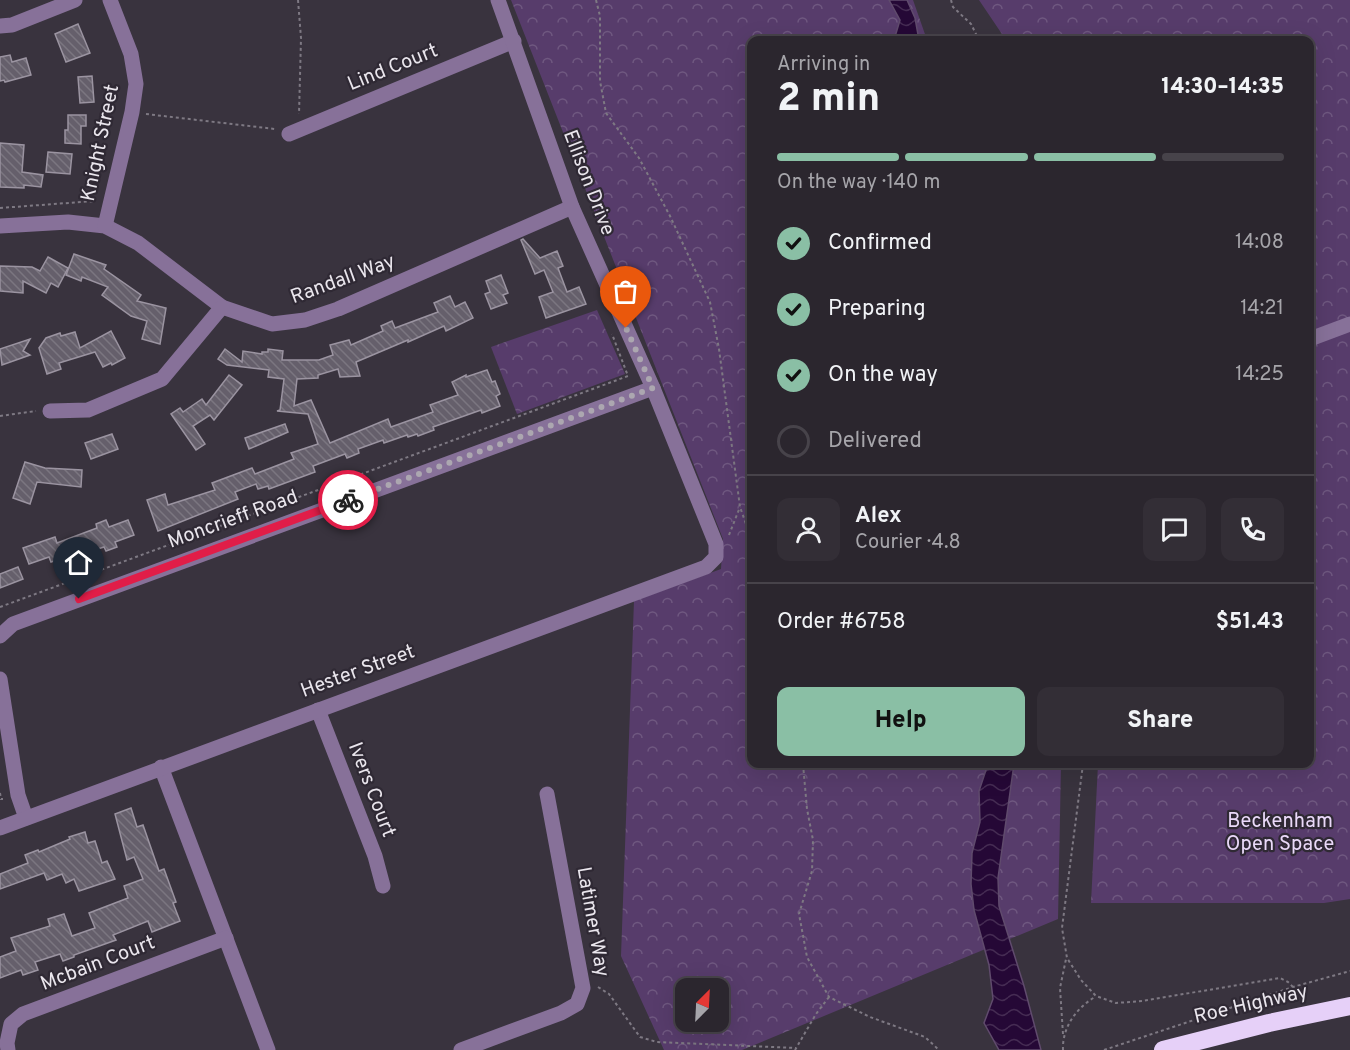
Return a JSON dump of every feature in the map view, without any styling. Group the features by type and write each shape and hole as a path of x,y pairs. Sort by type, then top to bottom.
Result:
{"highway":[{"path":"1269,1023 1319,1002 1350,994"},
{"name":"Roe Highway","path":"1163,1050 1269,1023 1350,1006"}],"street":[{"path":"0,26 12,25 75,0"},
{"name":"Knight Street","path":"105,226 132,112 136,84 131,54 110,0"},
{"name":"Ellison Drive","path":"498,0 572,207 653,388 716,544"},
{"name":"Lind Court","path":"295,131 514,41"},
{"name":"Randall Way","path":"0,226 68,222 105,226 138,243 222,307 272,324 305,320 338,309 572,207"},
{"path":"50,411 87,410 162,379 222,307"},
{"path":"1314,338 1350,324"},
{"name":"Moncrieff Road","path":"0,636 13,624 653,388"},
{"name":"Hester Street","path":"0,828 706,567 716,557 716,544"},
{"path":"0,679 18,795 26,818"},
{"name":"Ivers Court","path":"318,710 375,856 383,886"},
{"path":"162,767 268,1050"},
{"name":"Latimer Way","path":"461,1050 561,1013 577,1004 583,988 547,794"},
{"name":"Mcbain Court","path":"8,1050 11,1024 23,1014 226,938"}],"path":[{"path":"132,112 295,131 299,115 301,38 298,0"},
{"path":"951,0 953,7 971,24 977,36"},
{"path":"597,1 600,16 600,81 606,113 639,158 670,216 710,302 719,349 740,507 747,527"},
{"path":"0,208 98,201 110,204"},
{"path":"0,607 628,376 612,334"},
{"path":"0,416 31,410 50,411"},
{"path":"716,544 726,540 740,507"},
{"path":"803,768 813,840 812,871 799,914 807,957 829,997 870,1017 925,1037 939,1050"},
{"path":"1063,1050 1060,988 1067,958 1062,928 1082,768"},
{"path":"1067,958 1081,980 1096,996 1116,1003 1142,1001 1280,978 1293,987"},
{"path":"1104,1050 1293,987 1350,971"},
{"path":"583,988 601,987 609,994 640,1037 657,1042 796,1049 816,1014 829,997"},
{"path":"1064,1034 1075,1015 1087,1001 1096,996"}],"green space":[{"path":"511,0 913,0 926,36 747,36 747,768 1061,768 1058,919 742,1050 664,1050 621,956 634,601 721,569 723,539"},
{"name":"Beckenham Open Space","path":"979,0 1350,0 1350,899 1324,903 1091,903 1098,768 1314,768 1314,36 1003,36"},
{"path":"597,310 625,374 517,414 491,347"}],"water":[{"path":"889,0 907,0 915,18 918,36 895,36 900,20"},
{"path":"987,768 1013,768 998,878 999,906 1041,1050 999,1050 984,1023 993,999 989,965 974,910 971,884 972,853 980,822 979,791"}],"building":[{"path":"78,24 90,53 66,62 55,34"},
{"path":"10,55 12,62 26,58 31,75 5,82 0,81 0,57"},
{"path":"92,76 94,102 80,103 78,77"},
{"path":"68,115 86,115 86,126 81,126 81,144 65,143"},
{"path":"0,143 24,145 22,172 43,175 41,187 24,185 24,188 0,187"},
{"path":"48,152 72,154 70,174 46,172"},
{"path":"523,239 540,258 557,251 563,266 558,268 567,292 579,287 586,304 546,318 539,297 553,292 544,270 535,274 521,240"},
{"path":"74,254 106,265 104,269 141,295 137,301 166,308 160,344 142,339 147,321 131,316 102,295 108,287 82,277 81,281 66,275"},
{"path":"48,257 68,268 58,287 51,283 46,293 23,281 23,293 0,291 0,266 32,267 40,271"},
{"path":"501,275 508,293 503,295 507,303 491,309 485,294 490,292 486,281"},
{"path":"450,296 455,307 465,302 473,318 446,331 444,326 356,362 360,376 340,377 338,369 318,375 318,378 297,379 294,406 311,400 330,443 388,419 391,427 433,412 430,405 458,395 452,382 466,375 466,377 487,370 500,394 496,396 500,406 482,413 481,410 433,427 434,430 418,436 417,434 408,437 407,435 384,443 383,440 358,449 359,453 347,458 345,454 313,466 315,472 269,489 268,486 258,489 256,484 235,492 238,499 158,531 147,500 165,494 168,505 215,490 212,483 252,468 255,474 294,459 291,453 318,444 308,414 277,411 280,410 284,379 268,377 269,370 227,365 218,359 225,349 242,362 243,351 262,354 262,352 268,352 268,349 283,351 282,360 319,360 333,355 330,345 349,340 351,345 383,331 381,326 392,321 395,328 438,312 434,303"},
{"path":"111,331 125,358 103,367 95,352 59,363 61,369 47,374 39,348 46,338 60,333 61,336 75,332 80,348"},
{"path":"30,339 23,351 30,355 2,365 0,349"},
{"path":"229,375 242,385 214,420 210,415 193,426 205,444 196,450 171,414 180,408 183,412 202,399 206,405"},
{"path":"285,424 288,432 249,449 245,438"},
{"path":"112,434 118,449 91,459 85,443"},
{"path":"25,462 45,468 82,470 81,487 37,482 30,504 13,498"},
{"path":"106,520 109,527 128,520 134,535 115,542 117,547 106,551 104,547 51,562 49,557 29,564 23,548 55,537 57,543 97,528 96,524"},
{"path":"18,567 23,579 0,588 0,574"},
{"path":"131,808 137,827 143,825 159,871 164,869 180,921 152,932 148,921 113,935 116,940 74,955 74,957 63,961 60,954 35,962 38,970 23,975 21,970 0,978 0,957 16,951 11,938 50,926 48,919 64,914 72,936 95,928 89,913 128,898 124,886 143,879 134,857 127,860 115,814"},
{"path":"85,832 88,843 95,841 102,863 107,861 115,879 79,891 74,879 66,883 62,874 47,880 44,873 0,889 0,874 28,863 25,855 38,850 39,852"}],"way so far":[{"path":"348,500 653,388 626,328"}],"route":[{"path":"79,599 348,500"}]}
